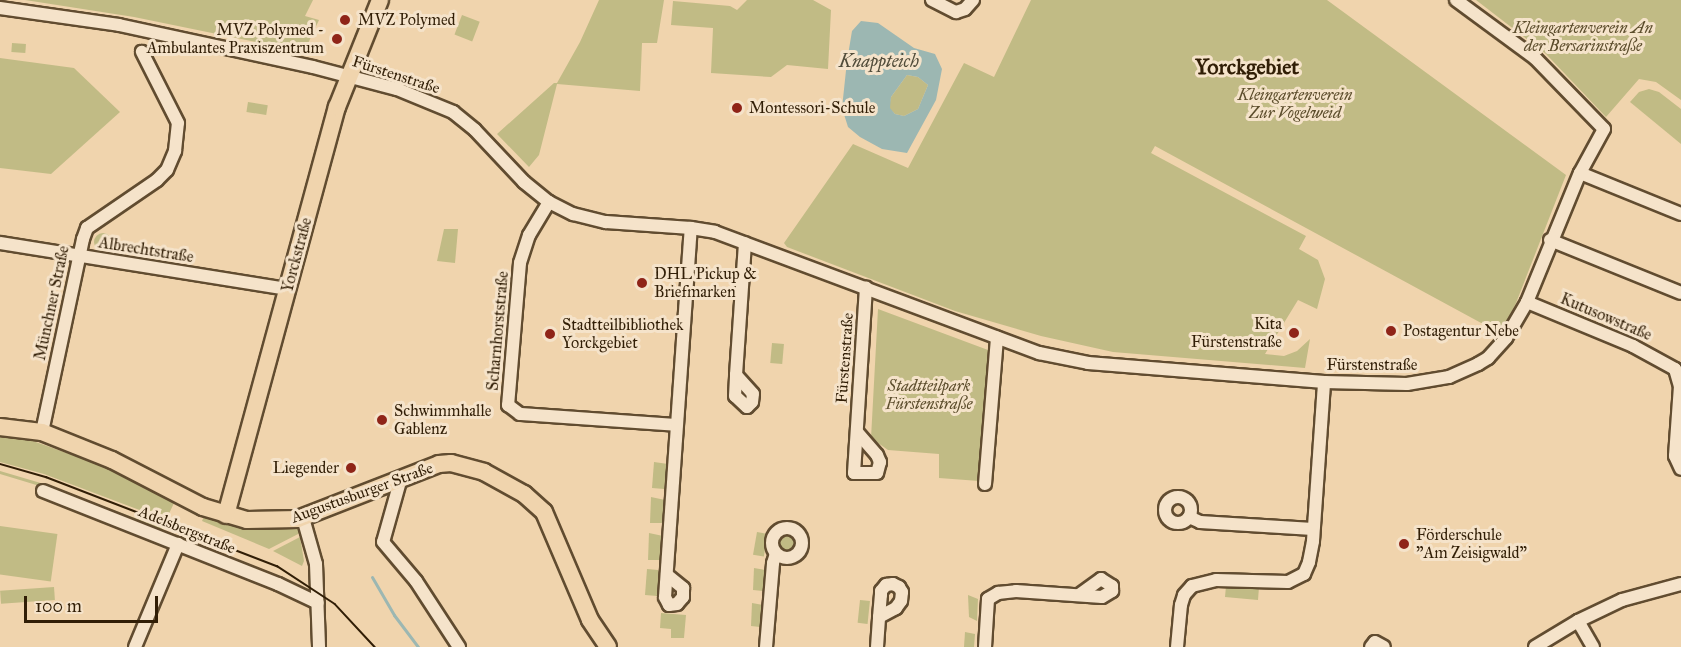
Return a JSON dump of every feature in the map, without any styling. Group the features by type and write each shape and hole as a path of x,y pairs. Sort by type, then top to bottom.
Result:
{"main road":[{"name":"Yorckstraße","path":"226,515 337,107 380,0"},
{"name":"Augustusburger Straße","path":"0,427 42,432 112,460 203,507 226,515 265,522 303,518 426,467 451,463 484,472 524,494 544,512 590,620 608,647"}],"street":[{"path":"932,0 956,12 965,9 973,0"},
{"name":"Fürstenstraße","path":"0,8 119,25 349,76 396,89 453,112 475,130 524,182 549,202 573,214 606,222 692,228 745,243 1039,352 1088,363 1324,382 1407,384 1449,377 1488,358 1506,338 1527,302 1550,240 1580,173 1604,129 1535,58 1456,0"},
{"name":"Münchner Straße","path":"42,432 79,255 87,228 157,180 167,170 175,152 178,123 142,52"},
{"path":"1580,173 1681,214"},
{"name":"Scharnhorststraße","path":"549,202 529,235 520,263 508,405 520,414 677,425"},
{"path":"667,575 692,228"},
{"path":"1550,240 1681,293"},
{"name":"Albrechtstraße","path":"0,243 288,289"},
{"path":"736,375 745,243"},
{"name":"Fürstenstraße","path":"857,432 866,287"},
{"name":"Kutusowstraße","path":"1527,302 1633,346 1675,369 1680,386 1675,456 1681,469"},
{"path":"985,484 997,337"},
{"path":"1177,647 1181,605 1184,595 1192,586 1216,580 1288,582 1304,574 1310,562 1324,382"},
{"path":"400,478 383,542 416,581 459,647"},
{"name":"Adelsbergstraße","path":"43,491 279,584 318,603"},
{"path":"1189,517 1200,522 1313,529"},
{"path":"303,518 316,564 319,647"},
{"path":"135,647 178,544"},
{"path":"766,647 773,563 776,554"},
{"path":"1535,647 1578,621 1622,600 1681,584"},
{"path":"985,647 988,599 998,594 1016,591 1079,595"},
{"path":"877,647 879,617"},
{"path":"1578,621 1593,647"},
{"path":"1371,647 1375,642 1384,647"}],"green space":[{"path":"25,0 313,0 305,16 319,20 304,52 134,17"},
{"path":"599,0 664,0 657,43 642,43 640,91 557,84 539,155 529,167 497,134 554,83 557,83 580,42"},
{"path":"747,0 813,0 831,10 828,69 787,65 771,77 711,73 713,28 671,25 673,1 730,6 737,10"},
{"name":"Kleingartenverein Zur Vogelweid","path":"1031,0 1327,0 1566,175 1506,323 1498,329 1483,324 1155,146 1151,153 1306,236 1299,249 1318,260 1325,279 1317,309 1298,300 1265,354 1284,356 1297,351 1310,339 1305,368 1113,352 1041,336 955,311 787,247 784,243 853,144 908,168 964,63 994,77"},
{"name":"Kleingartenverein An der Bersarinstraße","path":"1476,0 1681,0 1681,100 1656,82 1639,79 1606,117 1546,54"},
{"path":"462,15 480,22 472,41 454,35"},
{"path":"12,43 26,44 25,53 11,52"},
{"path":"0,58 74,68 120,112 51,174 0,168"},
{"path":"907,75 918,77 928,85 918,109 904,116 895,114 889,108 891,97"},
{"path":"1649,89 1659,92 1681,109 1681,144 1630,102 1639,92"},
{"path":"248,102 268,105 266,115 246,112"},
{"path":"444,229 458,229 455,263 437,261"},
{"path":"99,233 107,233 112,238 110,249 99,251 94,246 94,238"},
{"name":"Stadtteilpark Fürstenstraße","path":"878,309 988,350 979,481 939,478 939,454 888,450 871,438"},
{"path":"772,343 784,344 782,364 770,363"},
{"path":"0,435 33,441 89,461 129,477 174,503 166,520 44,474 0,462"},
{"path":"654,462 668,464 664,489 652,488"},
{"path":"0,471 44,484 162,528 161,531 43,487 0,474"},
{"path":"651,497 665,500 662,523 650,523"},
{"path":"205,514 295,527 302,532 269,549 202,521"},
{"path":"0,526 57,534 51,582 0,574"},
{"path":"757,532 768,534 764,557 753,555"},
{"path":"649,533 663,536 660,560 648,560"},
{"path":"784,535 790,535 795,543 793,549 784,551 779,546 779,540"},
{"path":"300,537 304,561 302,566 273,551"},
{"path":"754,568 765,570 763,591 753,590"},
{"path":"647,569 658,570 660,574 657,596 645,595"},
{"path":"1226,586 1259,587 1258,600 1225,597"},
{"path":"54,587 55,600 1,604 0,591"},
{"path":"968,595 978,599 977,621 969,617"},
{"path":"860,600 870,601 868,624 858,623"},
{"path":"752,603 763,605 760,627 751,626"},
{"path":"661,613 686,615 684,638 671,638 671,629 660,628"},
{"path":"965,632 975,634 974,647 964,647"}],"water":[{"name":"Knappteich","path":"861,21 878,23 914,48 935,54 942,69 936,100 907,153 882,149 860,137 848,127 842,108 852,31","holes":["907,75 918,77 928,85 918,109 904,116 895,114 890,108 891,97"]}],"waterway":[{"path":"372,577 394,615 418,647"}],"tram line":[{"path":"0,464 46,477 277,566 335,604 375,647"}],"place":[{"name":"MVZ Polymed","path":"345,20"},
{"name":"MVZ Polymed - Ambulantes Praxiszentrum","path":"337,39"},
{"name":"Montessori-Schule","path":"737,108"},
{"name":"DHL Pickup & Briefmarken","path":"642,283"},
{"name":"Postagentur Nebe","path":"1391,331"},
{"name":"Kita Fürstenstraße","path":"1294,333"},
{"name":"Stadtteilbibliothek Yorckgebiet","path":"550,334"},
{"name":"Schwimmhalle Gablenz","path":"382,420"},
{"name":"Liegender","path":"351,468"},
{"name":"Förderschule \"Am Zeisigwald\"","path":"1404,544"}],"district":[{"name":"Yorckgebiet","path":"1247,67"}]}
